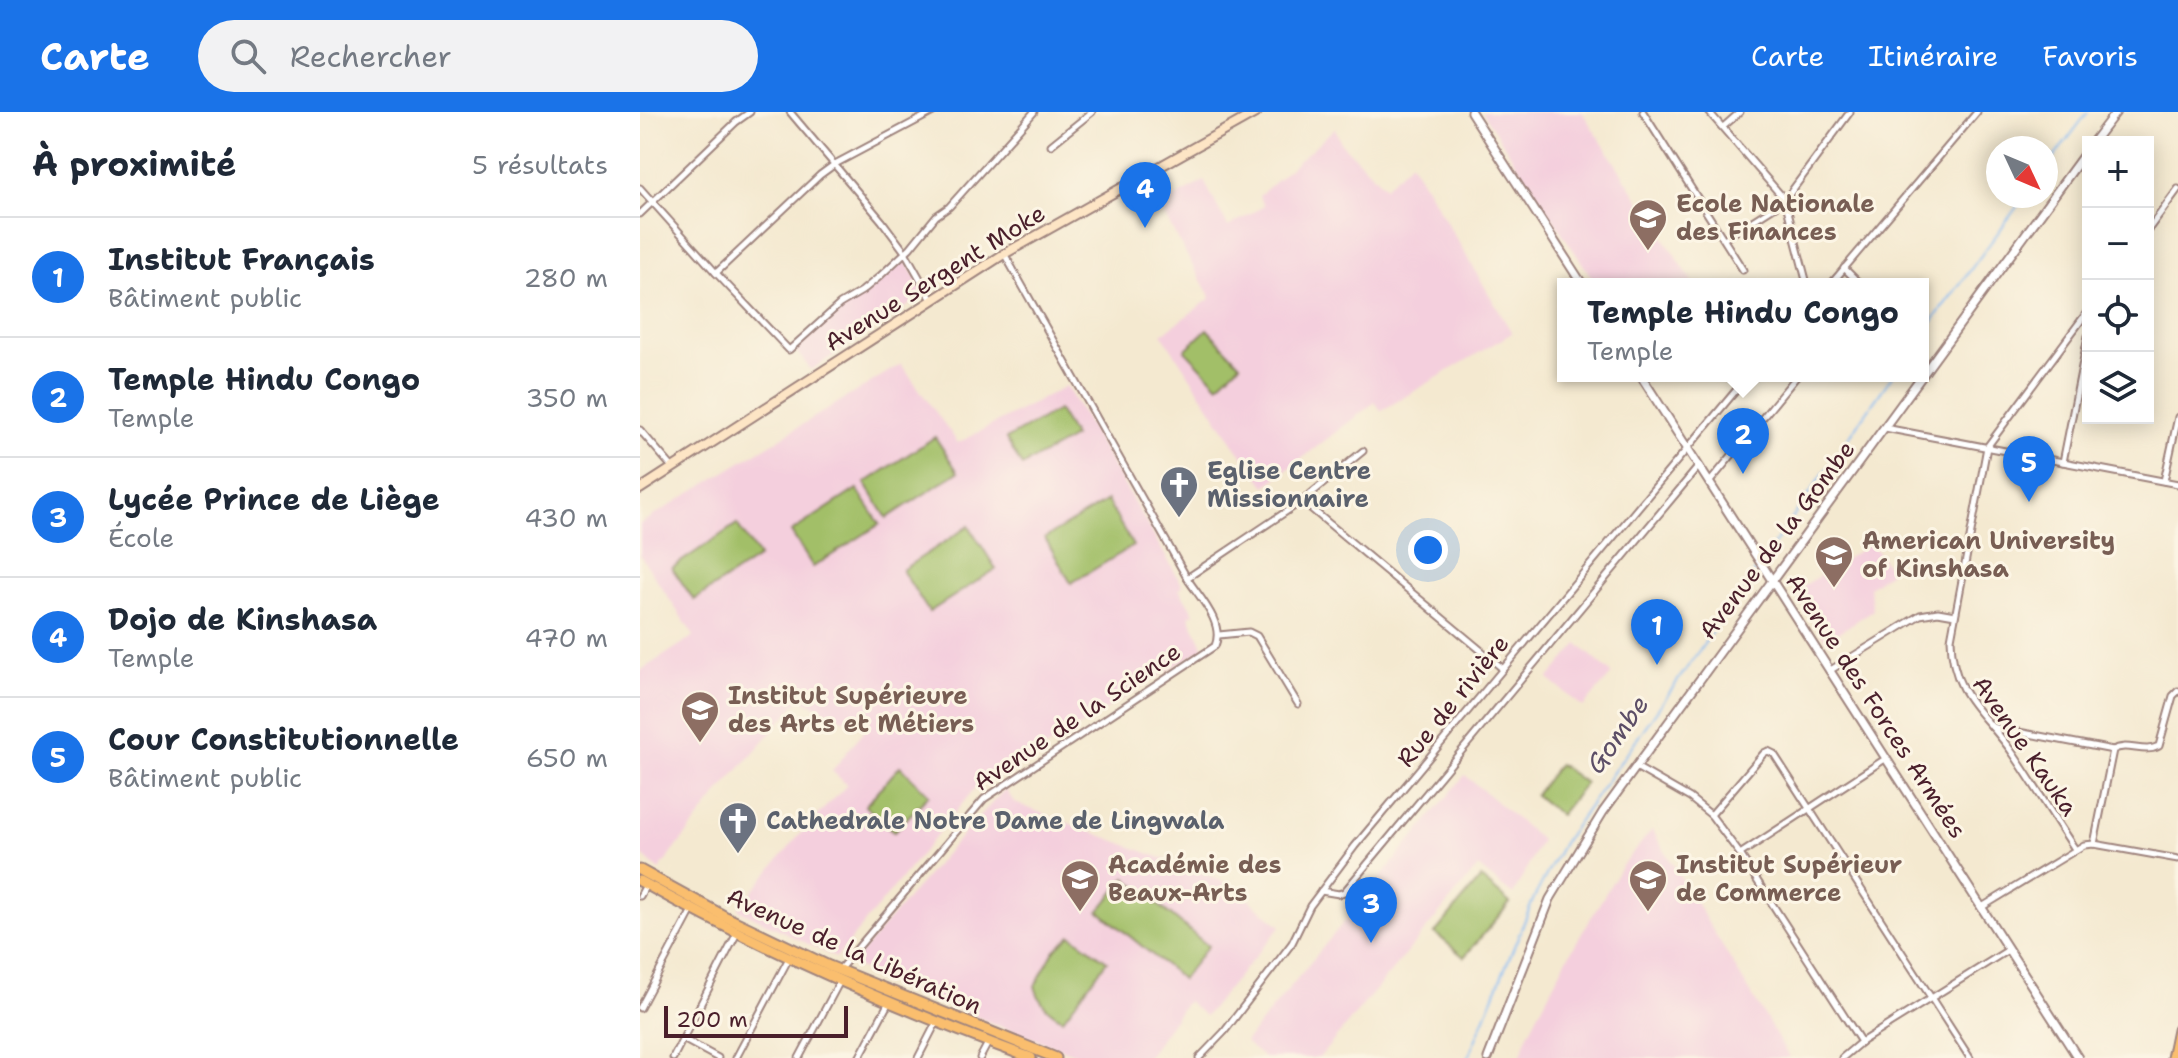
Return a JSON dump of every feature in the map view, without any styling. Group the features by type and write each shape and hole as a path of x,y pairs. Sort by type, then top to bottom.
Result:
{"main road":[{"name":"Avenue Sergent Moke","path":"640,489 1004,254 1257,112"},
{"name":"Avenue de la Libération","path":"640,870 738,932 789,958 1036,1056"},
{"name":"Avenue de la Libération","path":"643,882 936,1023 988,1042 1036,1056 1056,1058"},
{"path":"2172,1058 2178,1029"}],"street":[{"path":"640,214 750,112"},
{"path":"790,112 905,252 932,300"},
{"path":"716,273 812,181 835,164 933,112"},
{"path":"640,188 789,350 905,252 1034,112"},
{"path":"1051,145 1092,112"},
{"path":"1471,112 1578,278"},
{"path":"1643,112 1743,270"},
{"path":"1709,112 1785,200 1805,278"},
{"path":"1723,127 1740,112"},
{"path":"1724,239 1785,200 1850,112"},
{"path":"1836,278 1977,112"},
{"path":"2098,136 2116,112"},
{"name":"Avenue de la Gombe","path":"1929,368 2082,157"},
{"path":"2154,222 2178,189"},
{"path":"1004,254 1216,624 1219,635 1249,632 1257,636 1298,704"},
{"path":"1844,268 1854,278"},
{"path":"1987,447 2082,319"},
{"path":"2063,462 2085,352"},
{"name":"Avenue des Forces Armées","path":"1645,382 2078,1058"},
{"name":"Rue de rivière","path":"1199,1058 1224,1032 1292,943 1321,891 1502,668 1743,382"},
{"path":"1709,483 1792,382"},
{"name":"Avenue de la Gombe","path":"1488,1058 1550,899 1603,812 1918,382"},
{"path":"2164,481 2178,417"},
{"path":"1885,428 2178,484"},
{"path":"640,430 672,467"},
{"name":"Avenue Kauka","path":"1987,447 1951,639 1953,670 1967,697 2013,753 2075,849"},
{"path":"1187,578 1302,501 1363,451"},
{"path":"1321,891 1344,892 1699,466"},
{"path":"1302,501 1502,668"},
{"path":"1829,671 1920,615 1938,612 1955,615"},
{"name":"Avenue de la Science","path":"799,1058 839,976 984,799 1215,646 1219,635"},
{"path":"1991,727 2113,750 2119,747 2148,750 2159,746 2173,696 2178,691"},
{"path":"2094,844 2113,750"},
{"path":"1711,815 1768,751 1778,758 1970,1058"},
{"path":"1740,854 1885,759"},
{"path":"1636,767 1690,798 1711,815 1740,854 1861,1042"},
{"path":"1982,907 2075,849 2094,844 2178,859"},
{"path":"640,896 643,882"},
{"path":"640,1008 694,905"},
{"path":"673,1058 738,932"},
{"path":"1842,1058 1861,1042 2009,949"},
{"path":"736,1058 789,958"},
{"path":"859,1058 889,1002"},
{"path":"918,1058 936,1023"},
{"path":"683,1039 718,1058"},
{"path":"980,1058 988,1042"}],"shaded area":[{"path":"1482,112 1582,112 1690,278 1592,278"},
{"path":"1335,128 1341,143 1385,187 1411,162 1512,333 1381,411 1375,402 1266,486 1238,450 1162,334 1211,298 1159,206 1204,181 1228,227 1264,206 1259,196"},
{"path":"903,257 926,294 811,370 793,347 840,307 868,289"},
{"path":"901,364 958,443 1066,386 1183,586 1179,589 1194,613 1189,616 1204,648 986,785 979,783 836,958 738,909 808,825 847,785 832,771 865,729 800,699 721,790 659,870 640,853 640,671 694,636 640,555 640,524"},
{"name":"American University of Kinshasa","path":"1871,543 1891,571 1869,587 1873,610 1826,641 1794,592"},
{"path":"1578,644 1612,674 1583,707 1548,679"},
{"path":"1465,775 1541,840 1513,895 1478,867 1319,1058 1264,1058 1245,1042"},
{"name":"Académie des Beaux-Arts","path":"1005,789 1015,803 1230,884 1281,926 1205,1016 1187,1001 1146,1058 1087,1058 994,1024 851,965"},
{"name":"Institut Supérieur de Commerce","path":"1652,830 1790,1058 1520,1058 1527,1036 1566,960 1621,867"}],"green space":[{"path":"1207,329 1240,364 1218,385 1185,350"},
{"path":"1058,410 1074,437 1022,466 1006,439"},
{"path":"935,437 958,472 887,518 865,483"},
{"path":"857,489 880,524 813,567 791,532"},
{"path":"1107,501 1133,546 1071,583 1045,538"},
{"path":"737,524 759,557 694,600 672,568"},
{"path":"969,526 996,569 929,612 902,570"},
{"path":"1559,764 1585,783 1560,815 1535,795"},
{"path":"900,766 929,795 894,832 865,806"},
{"path":"1126,878 1208,946 1182,979 1099,911"},
{"path":"1481,878 1510,903 1464,957 1435,933"},
{"path":"1071,935 1107,961 1063,1019 1044,1006 1035,986 1054,951"}],"waterway":[{"name":"Gombe","path":"2058,152 2088,112"},
{"name":"Gombe","path":"1929,326 2016,208"},
{"name":"Gombe","path":"1763,560 1888,382"},
{"name":"Gombe","path":"1468,1058 1534,898 1563,843 1759,566"}],"place":[{"name":"Dojo de Kinshasa","path":"1145,228"},
{"name":"Ecole Nationale des Finances","path":"1648,252"},
{"name":"Temple Hindu Congo","path":"1743,474"},
{"name":"Cour Constitutionnelle","path":"2029,502"},
{"name":"Eglise Centre Missionnaire","path":"1179,519"},
{"name":"American University of Kinshasa","path":"1834,589"},
{"name":"Institut Français","path":"1657,665"},
{"name":"Institut Supérieure des Arts et Métiers","path":"700,744"},
{"name":"Cathedrale Notre Dame de Lingwala","path":"738,855"},
{"name":"Académie des Beaux-Arts","path":"1080,913"},
{"name":"Institut Supérieur de Commerce","path":"1648,913"},
{"name":"Lycée Prince de Liège","path":"1371,943"}]}
